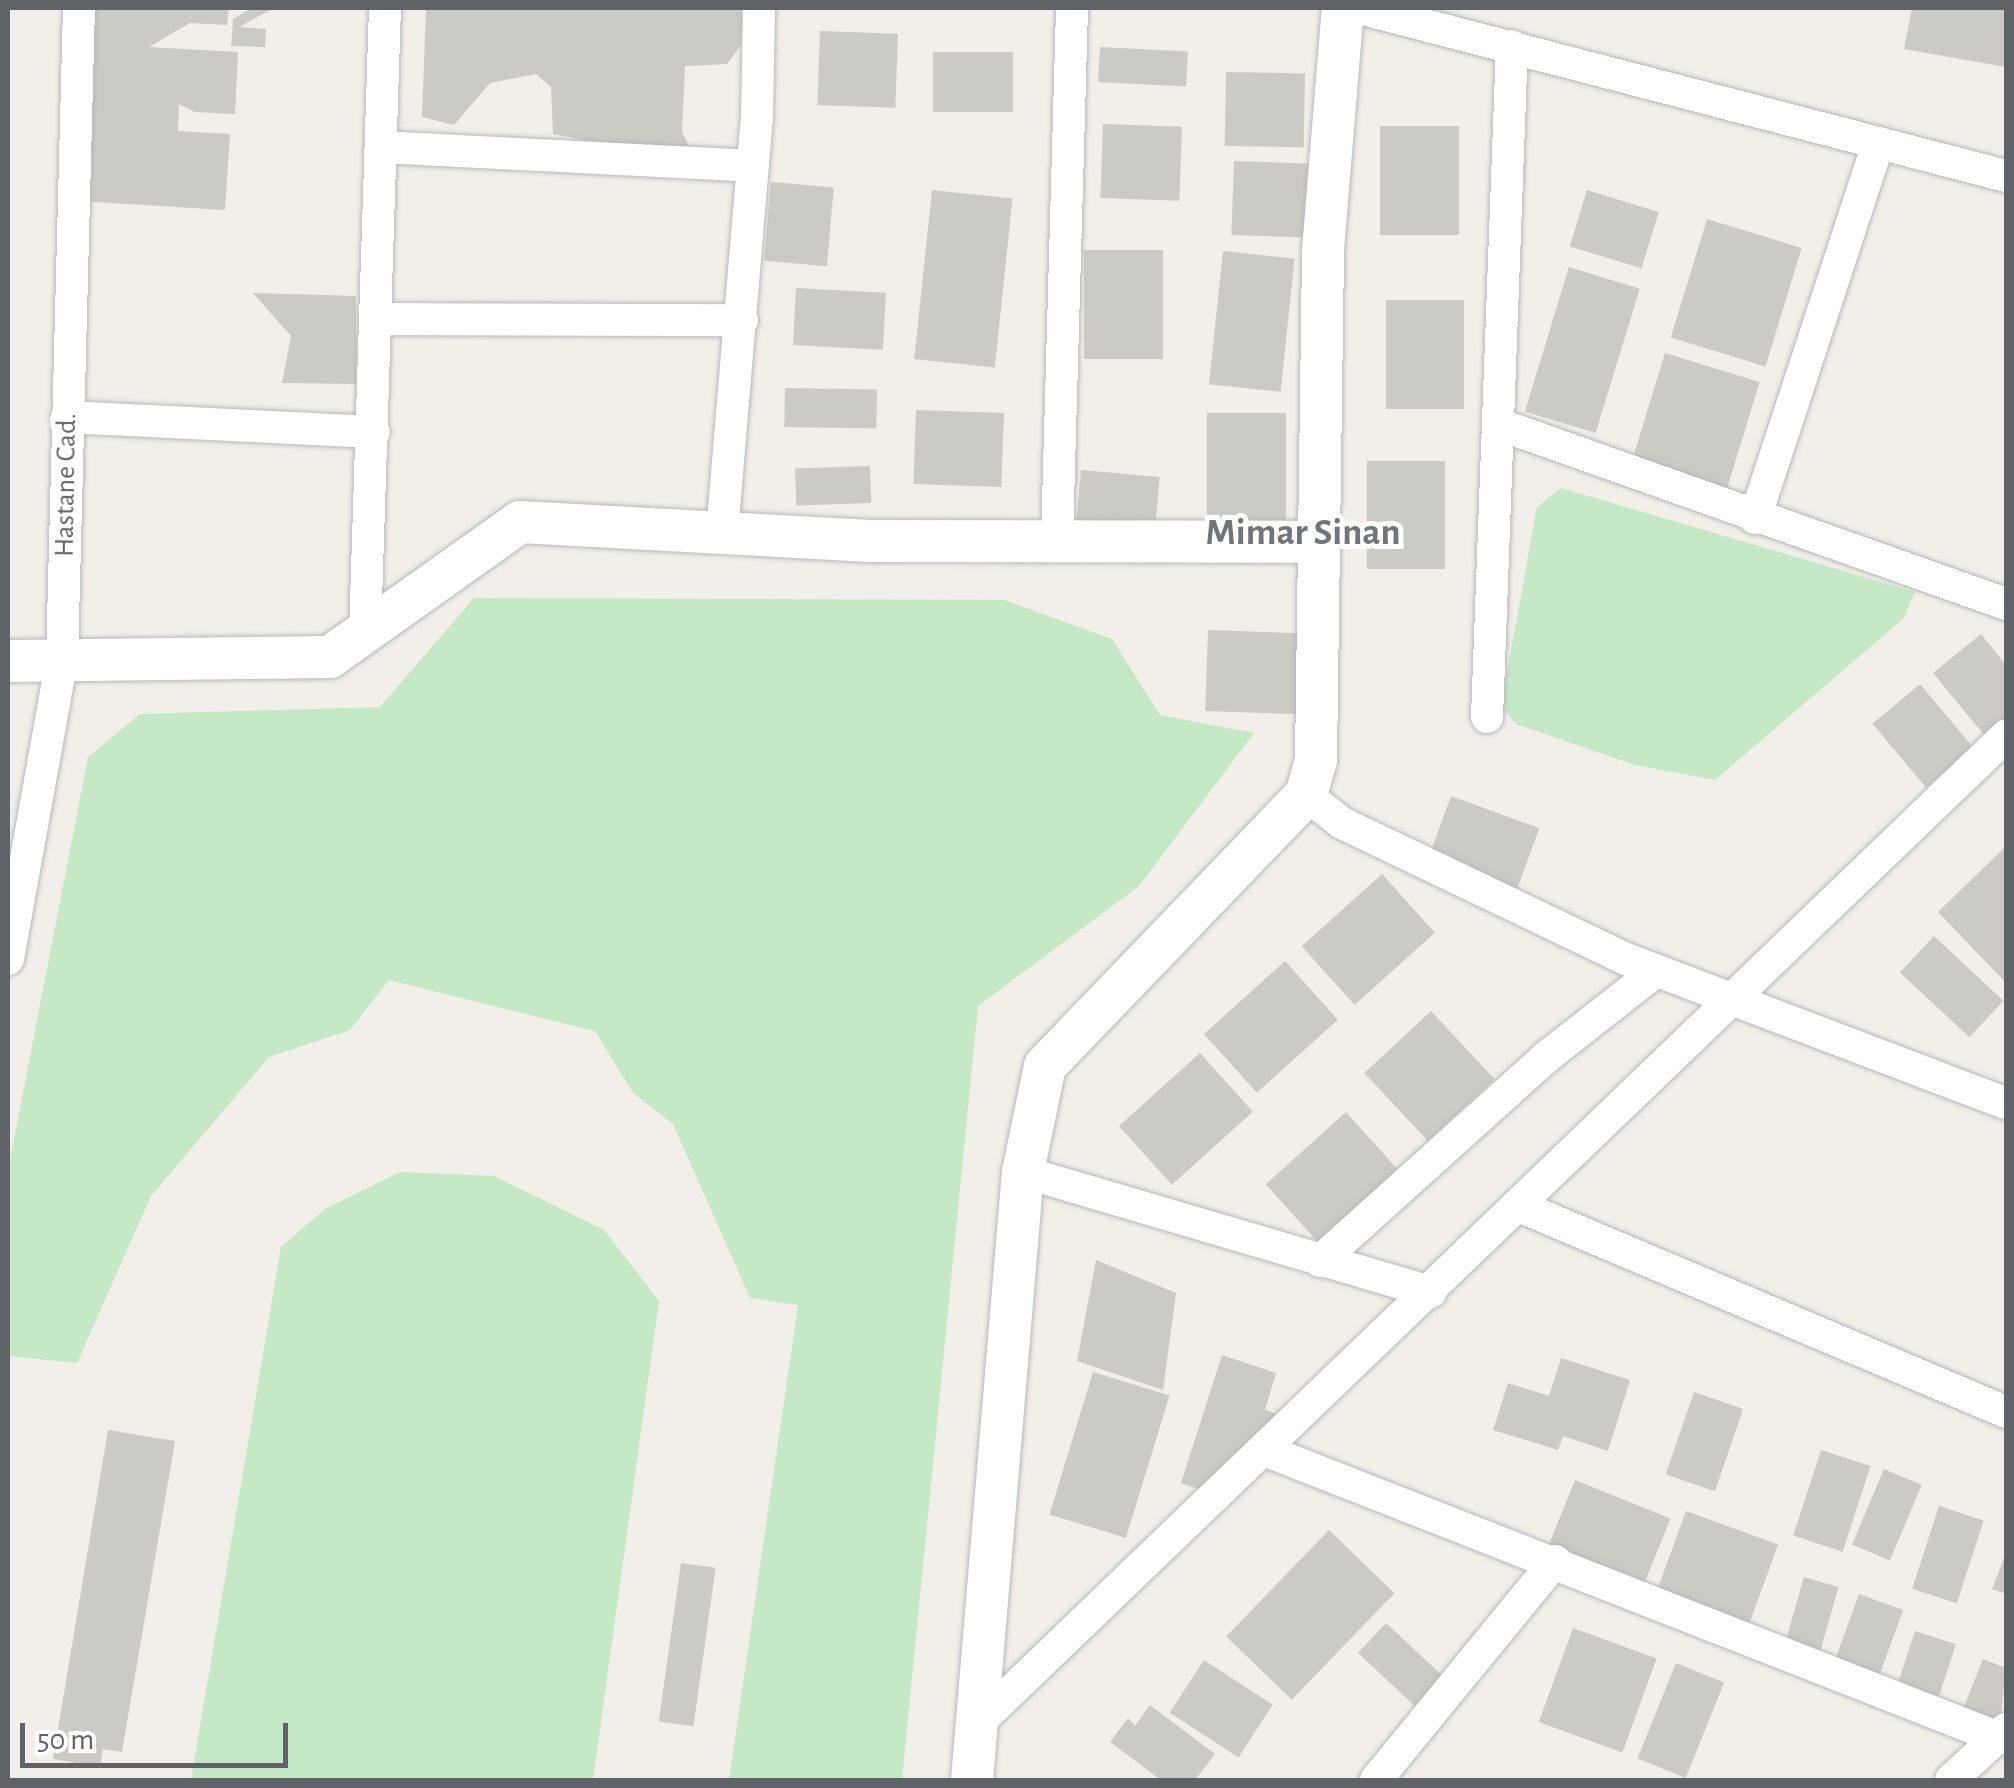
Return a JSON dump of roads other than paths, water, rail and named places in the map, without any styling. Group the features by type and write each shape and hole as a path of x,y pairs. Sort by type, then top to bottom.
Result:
{"street":[{"name":"Hastane Cad.","path":"8,959 62,660 67,417 79,201 79,8"},
{"path":"365,634 385,8"},
{"path":"722,533 753,166 759,8"},
{"path":"1057,539 1072,8"},
{"path":"972,1780 1023,1172 1045,1066 1306,795 1316,760 1323,250 1343,8"},
{"path":"1359,8 1877,146 1890,140 2006,176"},
{"path":"1487,717 1512,46"},
{"path":"1755,518 1877,146"},
{"path":"381,147 753,166"},
{"path":"377,318 742,320"},
{"path":"67,417 374,432"},
{"path":"1498,424 2006,604"},
{"path":"8,661 330,657 520,522 870,541 1319,542"},
{"path":"976,1724 1735,1003 2006,736"},
{"path":"1306,795 1342,823 1656,971 2006,1103"},
{"path":"1320,1260 1549,1055 1656,971"},
{"path":"1023,1172 1430,1292"},
{"path":"1520,1207 2006,1412"},
{"path":"1264,1450 2003,1734 1951,1780"},
{"path":"1376,1780 1555,1561"}],"district":[{"name":"Mimar Sinan","path":"1303,534"}]}
